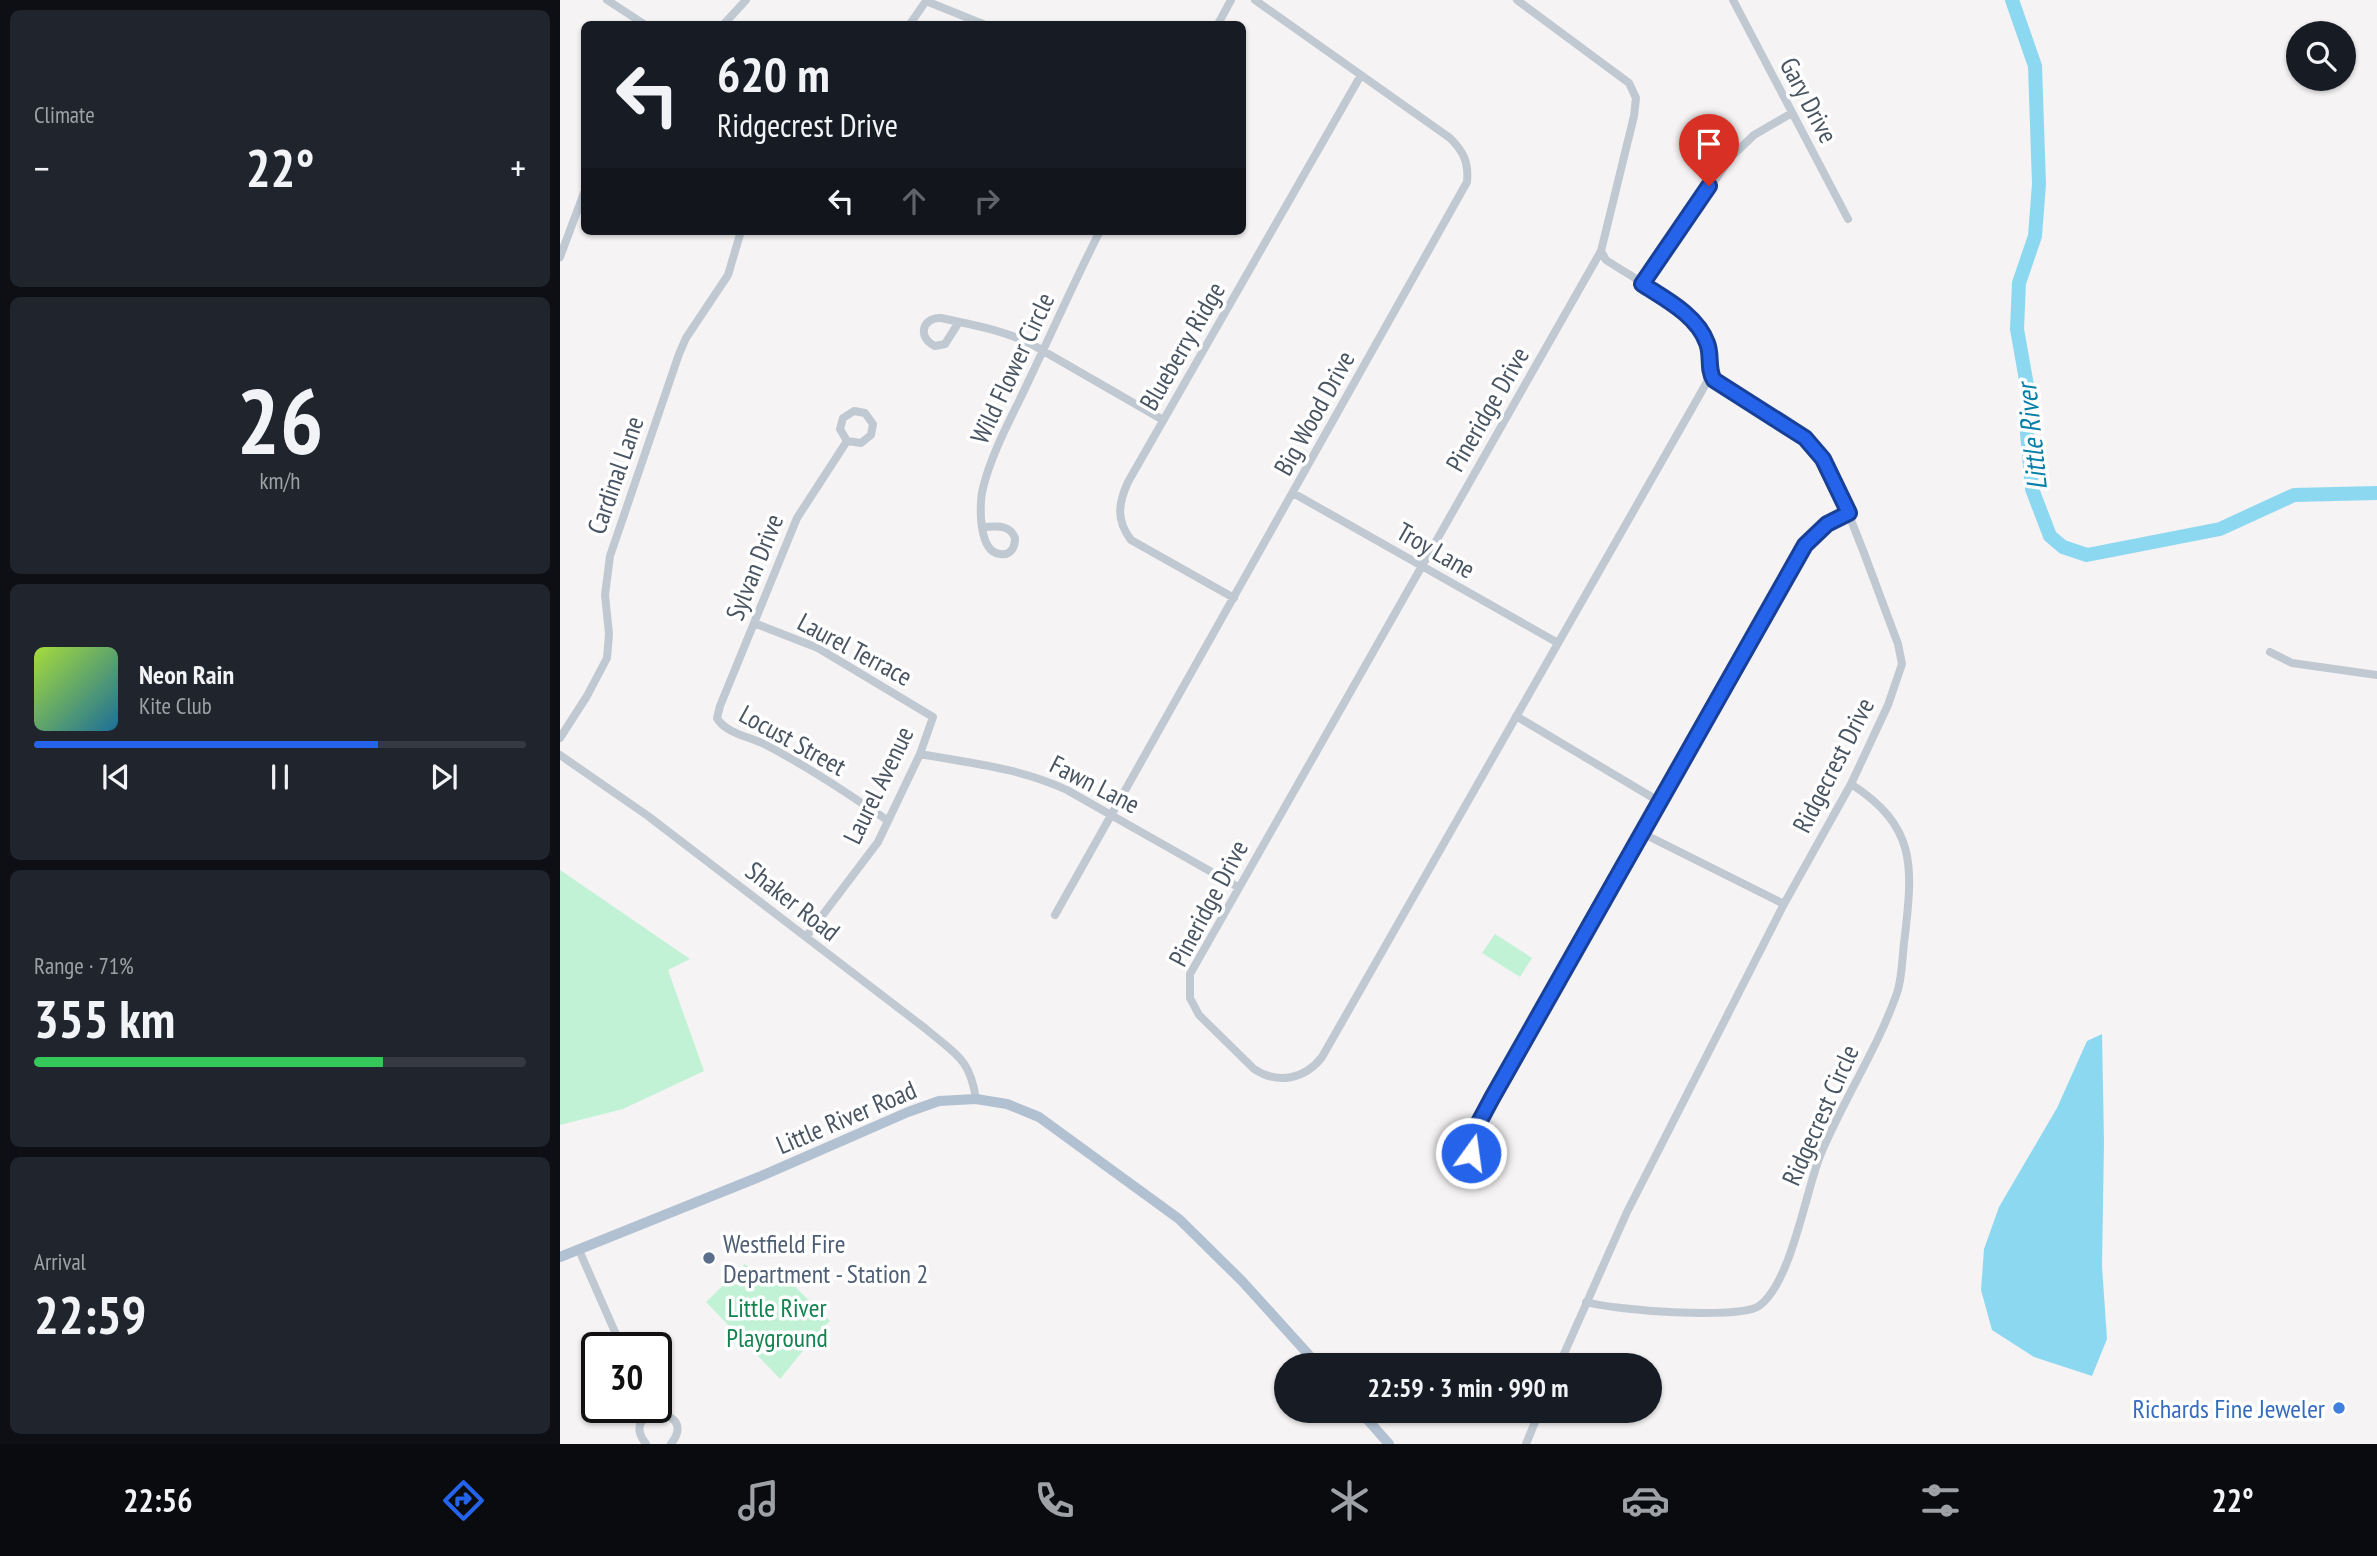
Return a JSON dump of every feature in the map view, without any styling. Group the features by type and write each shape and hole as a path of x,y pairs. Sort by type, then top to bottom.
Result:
{"main road":[{"name":"Little River Road","path":"560,1257 759,1177 908,1112 939,1101 975,1098 1007,1104 1039,1117 1179,1219 1242,1281 1307,1353"},
{"path":"1370,1423 1389,1444"}],"street":[{"path":"607,0 639,21"},
{"path":"727,21 746,0"},
{"path":"1219,21 1231,0"},
{"name":"Big Wood Drive","path":"1055,915 1467,182 1464,154 1450,138 1255,0"},
{"name":"Pineridge Drive","path":"1517,0 1621,75 1634,91 1636,107 1601,251 1195,963 1188,983 1189,998 1199,1015 1263,1075 1274,1078 1299,1076 1314,1067 1322,1057 1711,375"},
{"name":"Gary Drive","path":"1733,0 1848,219"},
{"path":"912,21 926,1 976,21"},
{"name":"Blueberry Ridge","path":"1234,598 1132,540 1122,526 1119,505 1163,420 1361,75"},
{"path":"1642,284 1737,150 1754,135 1792,113"},
{"path":"560,257 563,240 581,200"},
{"name":"Cardinal Lane","path":"560,738 607,658 609,634 605,595 610,556 679,354 728,275 740,235"},
{"name":"Wild Flower Circle","path":"982,527 980,500 985,479 1098,235"},
{"path":"1601,251 1606,260 1689,316 1703,334 1710,352 1711,375"},
{"path":"959,322 948,341 942,345 931,345 924,336 925,325 934,318 959,322 1012,335 1163,420"},
{"name":"Ridgecrest Drive","path":"1564,1353 1627,1212 1784,904 1851,784 1888,705 1902,664 1898,644 1849,513 1823,459 1805,438 1727,390 1711,375"},
{"name":"Sylvan Drive","path":"855,411 865,413 873,424 872,435 861,443 847,441 840,429 842,418 855,411"},
{"name":"Sylvan Drive","path":"717,718 797,518 847,441"},
{"name":"Troy Lane","path":"1293,493 1558,643"},
{"path":"1475,1128 1805,545 1827,524 1849,513"},
{"path":"982,527 1011,530 1016,541 1013,549 1002,555 994,552 987,544 982,527"},
{"name":"Laurel Terrace","path":"754,623 818,648 933,717"},
{"path":"2270,652 2292,663 2377,675"},
{"path":"1516,716 1660,802"},
{"name":"Laurel Avenue","path":"806,937 878,842 933,717"},
{"name":"Locust Street","path":"717,718 727,728 797,762 887,820"},
{"name":"Fawn Lane","path":"919,754 995,766 1045,779 1238,887"},
{"name":"Shaker Road","path":"560,755 648,816 926,1029 963,1060 970,1072 975,1098"},
{"name":"Ridgecrest Circle","path":"1586,1302 1608,1307 1685,1312 1748,1311 1767,1299 1781,1277 1820,1156 1898,991 1902,968 1910,885 1906,851 1896,826 1886,811 1873,798 1851,784"},
{"path":"1642,833 1784,904"},
{"path":"579,1250 615,1332"},
{"path":"671,1444 677,1430 672,1419"},
{"path":"643,1423 640,1434 646,1444"},
{"path":"1526,1444 1535,1423"}],"green space":[{"path":"560,870 690,959 668,970 704,1071 623,1109 560,1125"},
{"path":"1495,934 1532,958 1520,977 1482,953"},
{"name":"Little River Playground","path":"745,1264 759,1278 765,1274 769,1276 776,1268 830,1321 780,1379 706,1302"}],"water":[{"path":"2102,1034 2102,1266 2107,1339 2092,1376 2034,1357 1992,1330 1981,1290 1984,1249 1999,1207 2057,1108 2087,1041"}],"waterway":[{"name":"Little River","path":"2012,0 2035,66 2039,184 2035,236 2019,283 2017,329 2032,414 2027,433 2032,489 2050,536 2063,547 2087,555 2220,529 2294,495 2377,493"}],"place":[{"name":"Westfield Fire Department - Station 2","path":"709,1258"},
{"name":"Richards Fine Jeweler","path":"2339,1408"}],"route":[{"path":"1471,1153 1469,1141 1492,1098 1805,545 1827,524 1849,513 1831,473 1805,438 1714,380 1709,366 1710,352 1707,342 1697,325 1689,316 1642,284 1709,186"}]}
